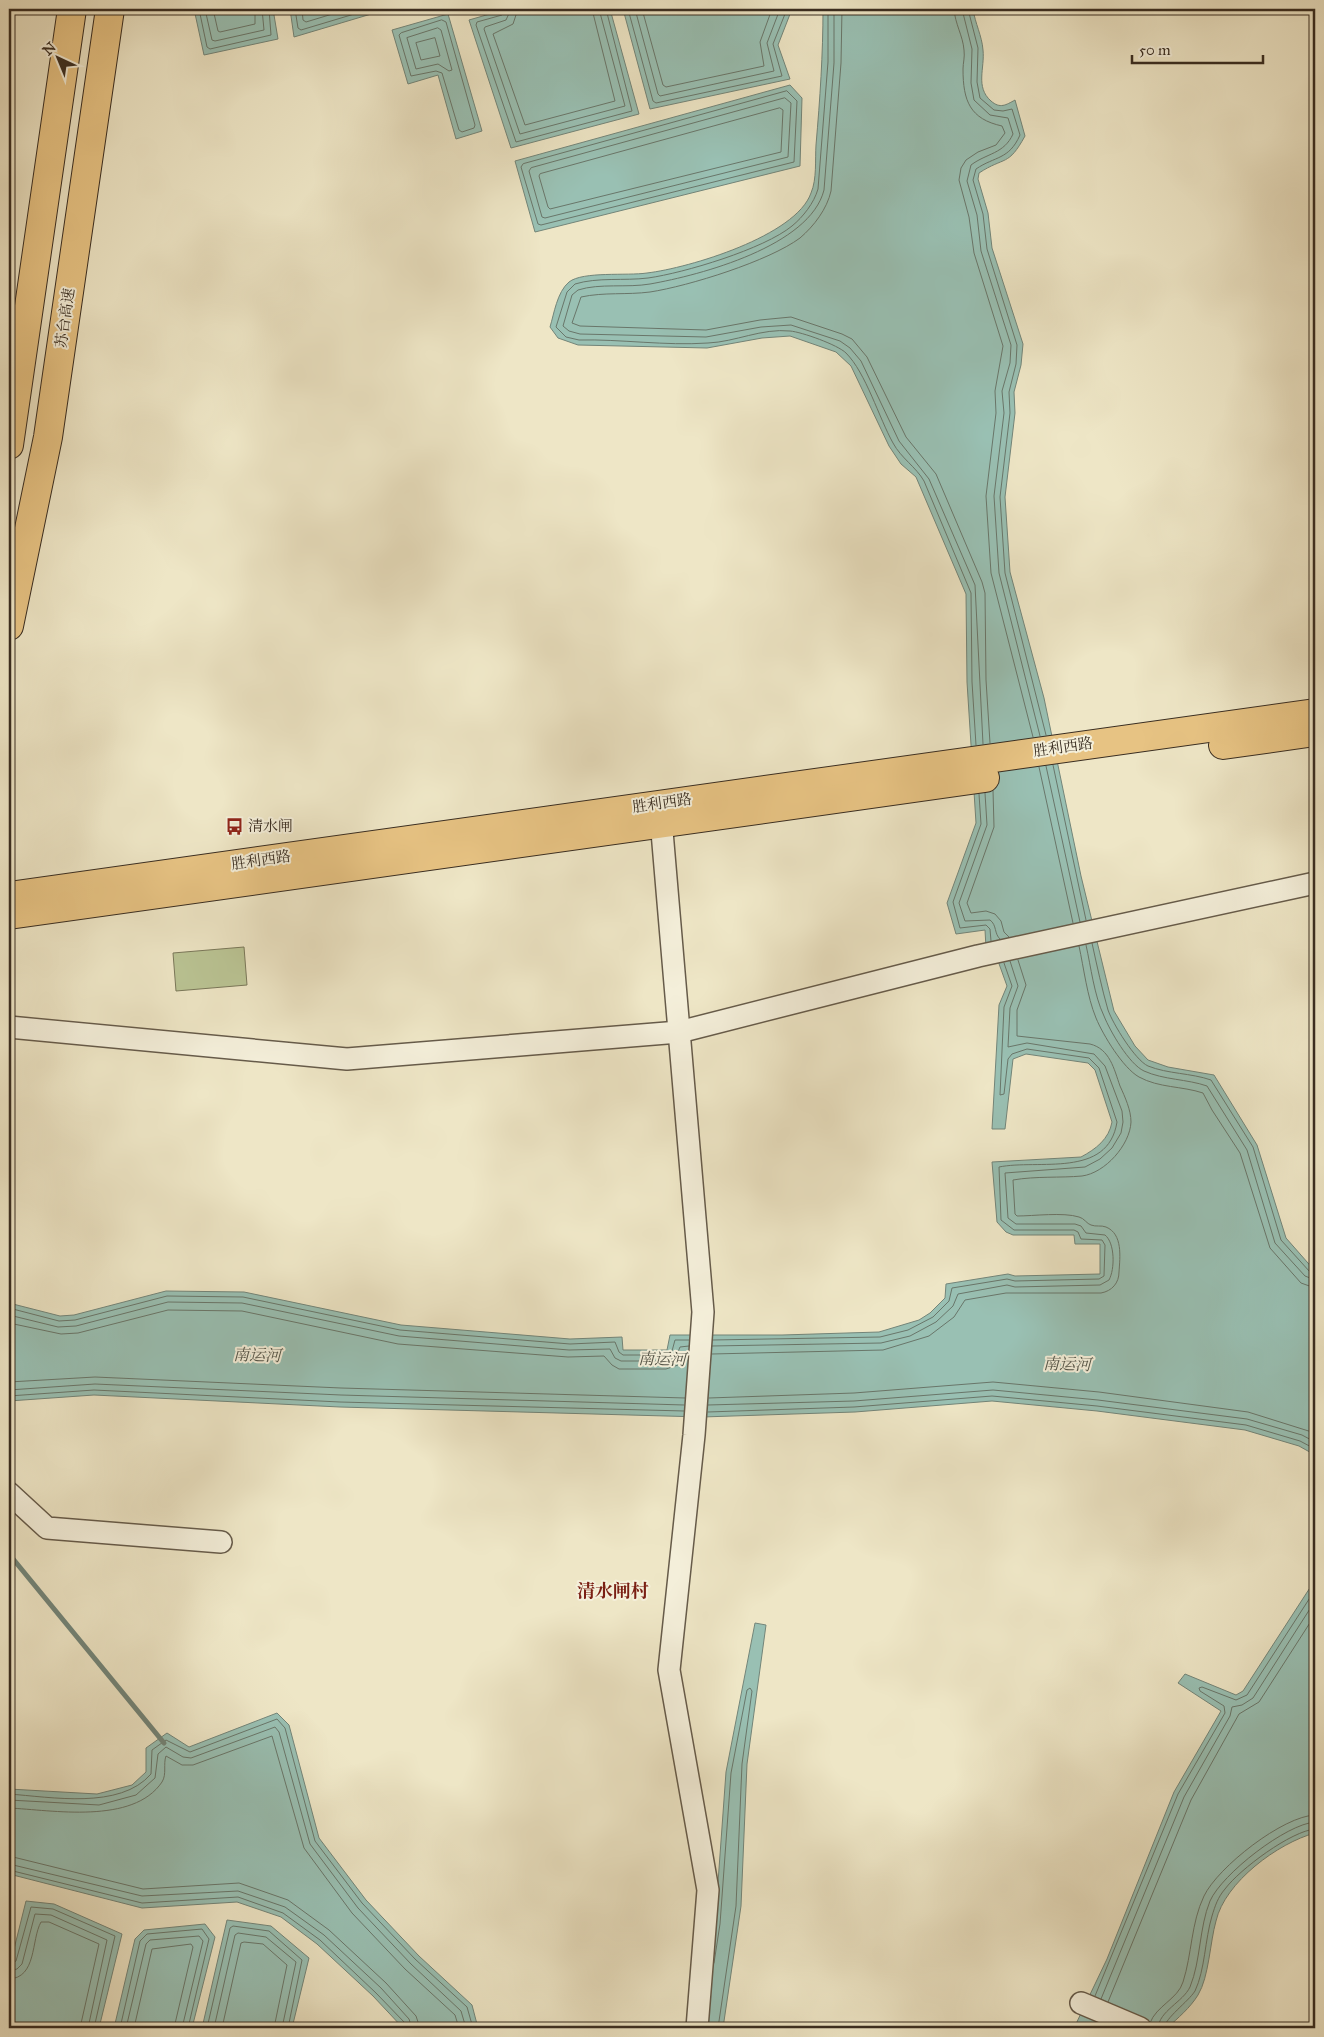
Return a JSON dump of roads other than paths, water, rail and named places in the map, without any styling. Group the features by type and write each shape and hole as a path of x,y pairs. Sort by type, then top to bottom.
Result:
{"main road":[{"path":"9,445 72,9"},
{"name":"苏台高速","path":"9,626 48,436 110,9"},
{"name":"胜利西路","path":"9,896 661,813 946,774 1065,757 1315,713"},
{"name":"胜利西路","path":"1065,757 1315,732"},
{"name":"胜利西路","path":"9,915 661,813"}],"street":[{"path":"661,813 703,1312 694,1435 669,1670 708,1890 697,2028"},
{"path":"9,1027 347,1058 679,1032 978,956 1315,883"},
{"path":"9,1493 47,1528 221,1542"},
{"path":"1080,2003 1140,2028"}],"water":[{"path":"194,9 273,9 278,39 204,55"},
{"path":"290,9 388,9 294,37"},
{"path":"507,9 610,9 639,114 511,148 469,20"},
{"path":"623,9 792,9 778,45 790,79 650,109"},
{"name":"南运河","path":"823,9 973,9 982,45 983,90 991,101 1000,106 1015,100 1025,136 1010,157 979,173 978,179 988,213 992,248 1023,344 1021,365 1014,392 1015,413 1005,497 1010,572 1044,698 1081,876 1114,1011 1135,1046 1148,1060 1168,1067 1214,1075 1257,1145 1286,1238 1315,1271 1315,1455 1299,1446 1245,1430 1097,1411 992,1401 855,1412 702,1417 340,1407 94,1395 9,1401 9,1303 60,1316 74,1315 166,1291 244,1292 401,1325 570,1339 622,1337 623,1350 667,1350 670,1335 782,1335 879,1332 919,1320 930,1313 945,1298 946,1284 1008,1274 1015,1276 1100,1274 1100,1244 1075,1244 1074,1235 1013,1235 1006,1232 997,1222 992,1162 1081,1157 1101,1143 1108,1134 1112,1122 1095,1070 1088,1063 1026,1054 1013,1059 1005,1129 992,1129 999,1005 1007,986 993,947 986,948 985,930 956,934 947,903 976,823 967,682 966,594 916,477 901,464 889,446 851,366 836,352 790,336 762,338 707,348 578,345 558,338 550,327 556,303 569,282 584,276 638,274 665,270 713,257 764,236 785,223 801,209 811,193 815,176"},
{"path":"448,14 482,131 456,139 438,75 408,84 392,30"},
{"path":"790,85 802,98 800,166 535,232 515,161"},
{"path":"1315,1580 1315,1833 1285,1845 1270,1855 1255,1866 1230,1892 1221,1906 1216,1921 1202,1988 1184,2013 1167,2028 1074,2028 1107,1959 1174,1792 1221,1711 1178,1683 1185,1674 1236,1695 1243,1691"},
{"path":"755,1623 766,1625 747,1764 741,1906 723,2028 699,2028 715,1924 726,1772"},
{"path":"277,1713 289,1725 319,1838 366,1900 419,1956 472,2005 478,2028 403,2028 373,1996 317,1944 281,1917 237,1902 142,1908 9,1874 9,1789 97,1794 132,1785 146,1772 146,1748 167,1733 189,1747"},
{"path":"26,1901 54,1904 122,1934 99,2028 9,2028 9,1969"},
{"path":"227,1920 271,1926 309,1958 292,2028 202,2028"},
{"path":"205,1924 215,1937 192,2028 114,2028 135,1939 144,1930"}],"waterway":[{"path":"9,1554 164,1743"}],"place":[{"name":"清水闸","path":"234,826"}],"district":[{"name":"清水闸村","path":"613,1591"}]}
